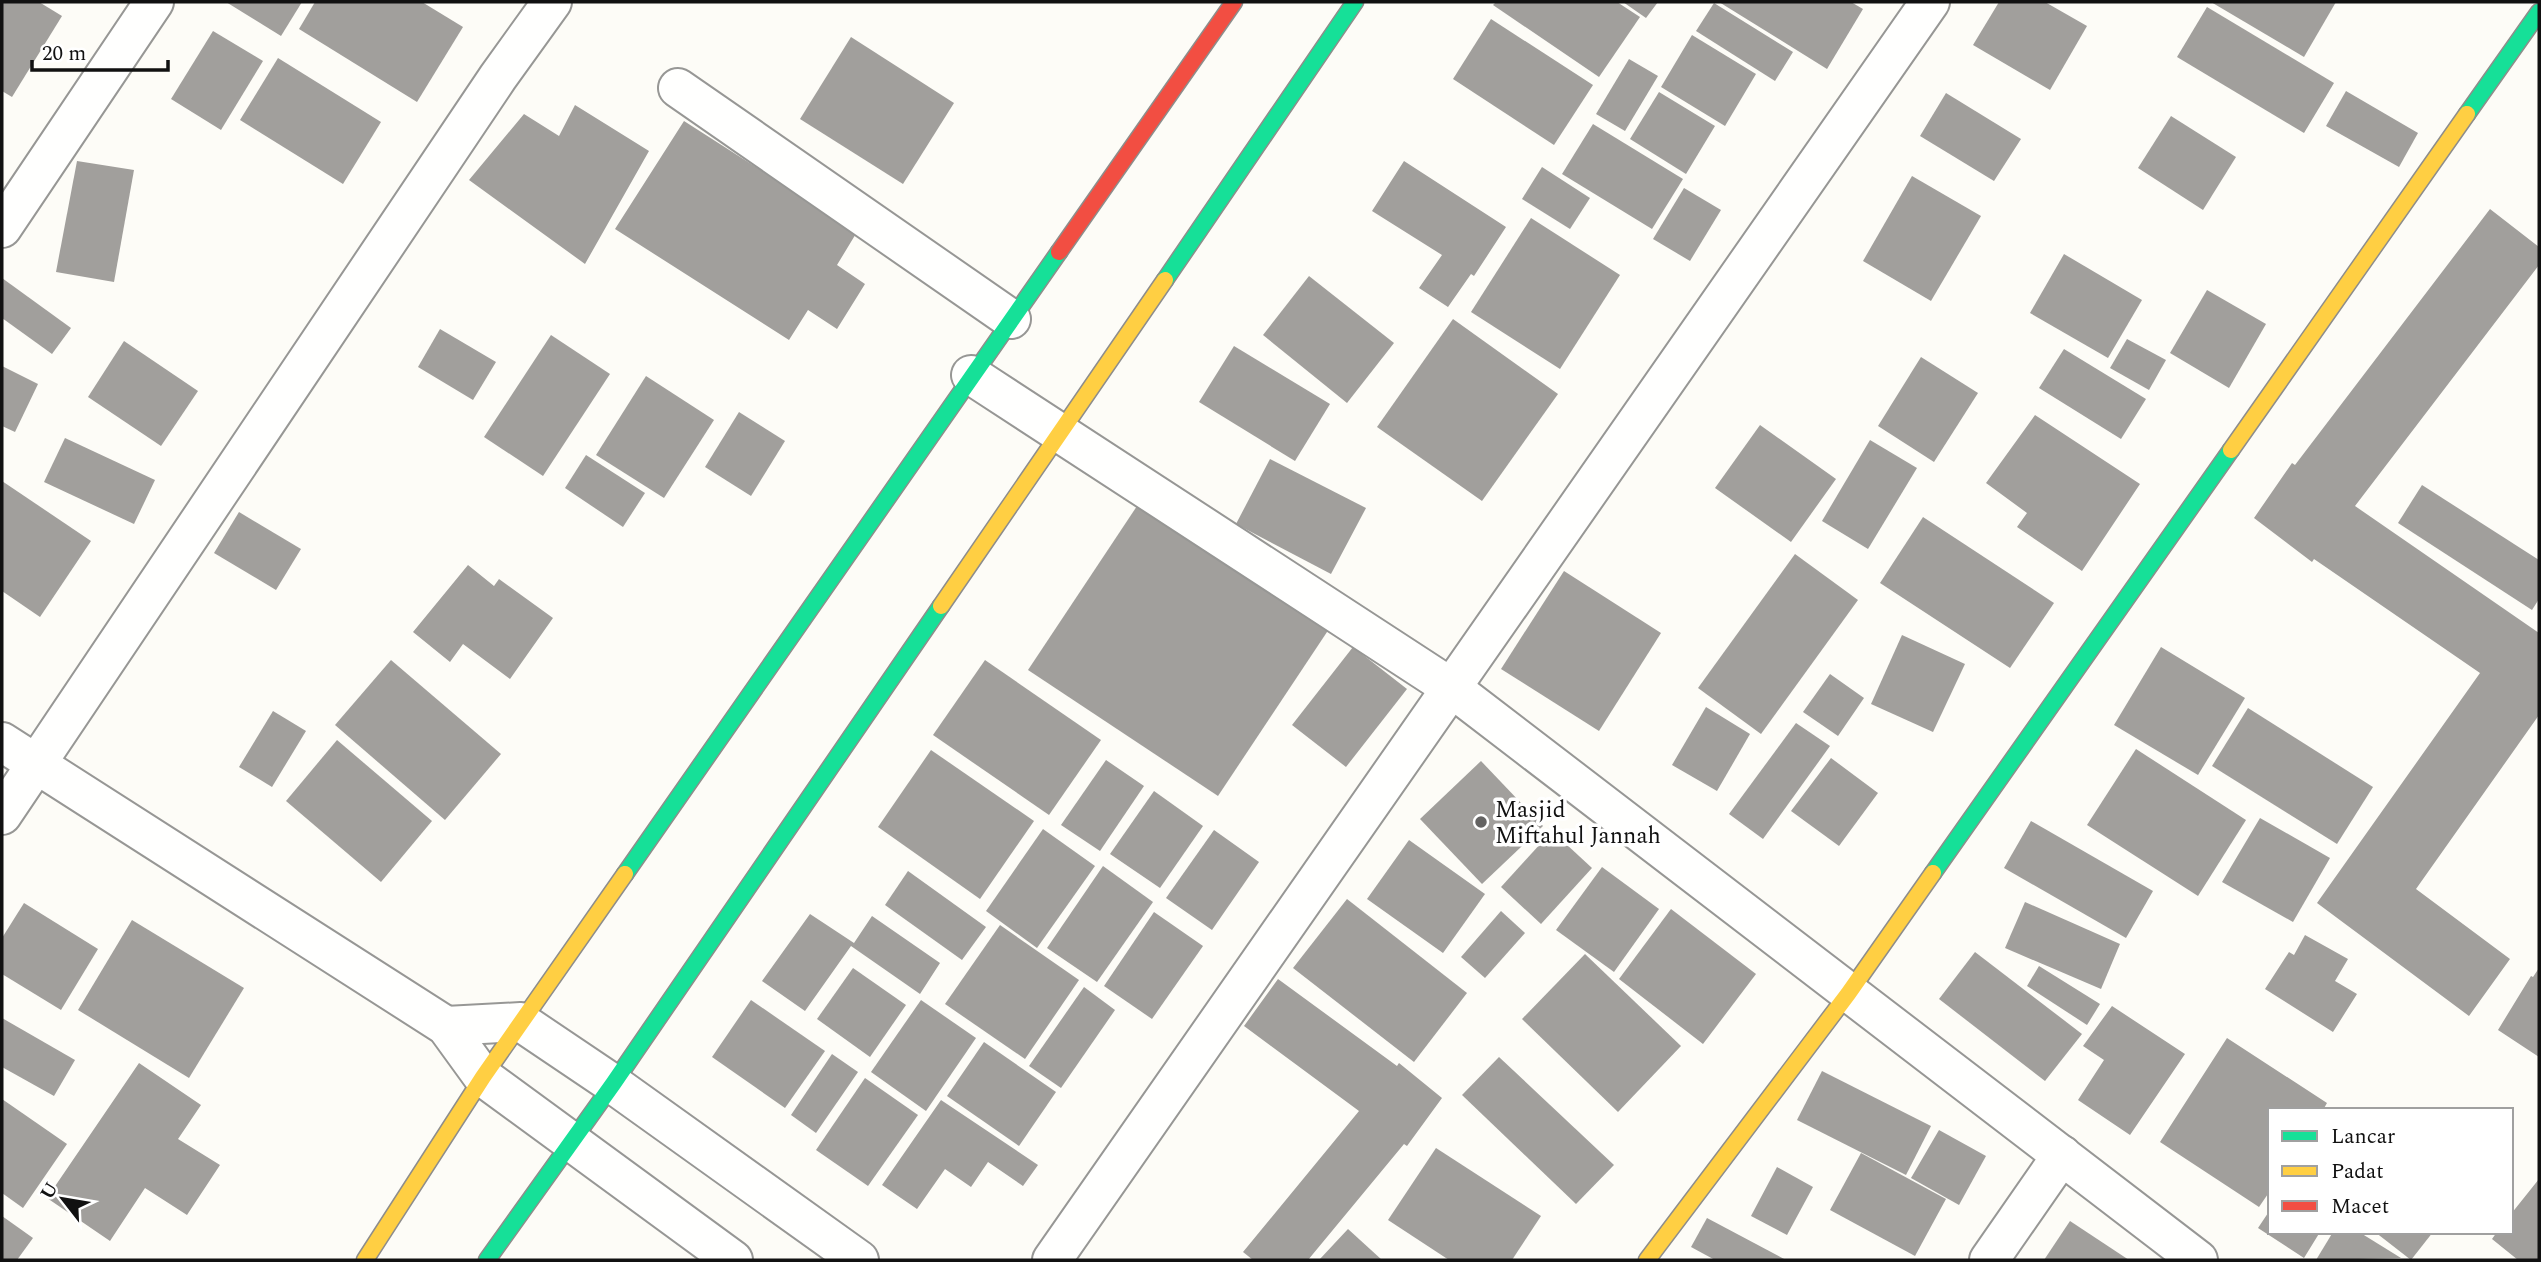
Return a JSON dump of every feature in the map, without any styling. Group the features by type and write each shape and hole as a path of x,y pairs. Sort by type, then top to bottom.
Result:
{"street":[{"path":"2,228 154,2"},
{"path":"2,815 498,77 552,2"},
{"path":"365,1260 483,1077 1234,2"},
{"path":"488,1260 613,1084 1355,2"},
{"path":"1052,1260 1930,2"},
{"path":"1647,1260 1848,994 2539,12"},
{"path":"678,88 1011,319"},
{"path":"971,375 1453,689 2198,1260"},
{"path":"2,742 446,1027 483,1077 733,1260"},
{"path":"446,1027 521,1022 613,1084 859,1260"},
{"path":"1989,1260 2062,1155"}],"building":[{"path":"2,2 39,2 62,16 12,97 2,91"},
{"path":"226,2 302,2 281,36"},
{"path":"315,2 422,2 463,27 417,102 299,29"},
{"path":"1496,2 1617,2 1640,17 1599,77 1493,5"},
{"path":"1623,2 1658,2 1646,18"},
{"path":"1719,2 1851,2 1863,9 1827,69"},
{"path":"1999,2 2045,2 2087,26 2050,90 1973,45"},
{"path":"2211,2 2336,2 2304,57"},
{"path":"1714,3 1793,52 1775,81 1696,31"},
{"path":"2207,7 2334,83 2304,133 2177,57"},
{"path":"1491,19 1593,85 1554,145 1453,79"},
{"path":"213,31 263,61 221,130 171,99"},
{"path":"1692,35 1756,74 1725,126 1661,87"},
{"path":"851,37 954,103 903,184 800,119"},
{"path":"278,58 381,122 343,184 240,120"},
{"path":"1629,59 1658,76 1625,131 1596,114"},
{"path":"2346,91 2418,133 2399,167 2326,126"},
{"path":"1659,92 1715,126 1686,174 1630,139"},
{"path":"1946,93 2021,139 1994,181 1920,136"},
{"path":"575,105 649,151 585,264 469,180 524,114 559,136"},
{"path":"2171,116 2236,157 2203,210 2138,168"},
{"path":"684,121 857,232 837,265 865,284 837,329 808,310 789,340 615,229"},
{"path":"1593,124 1683,179 1652,229 1562,174"},
{"path":"77,161 134,170 114,282 56,272"},
{"path":"1404,161 1506,227 1474,276 1471,274 1448,307 1419,288 1442,255 1372,211"},
{"path":"1542,167 1590,198 1570,229 1522,199"},
{"path":"1912,176 1981,216 1931,301 1863,261"},
{"path":"1684,188 1721,210 1690,261 1653,239"},
{"path":"2490,209 2539,247 2539,265 2355,506 2539,633 2539,715 2416,889 2510,959 2469,1016 2317,903 2480,673 2314,559 2312,562 2254,518 2292,463 2295,465"},
{"path":"1531,218 1620,275 1560,369 1471,312"},
{"path":"2064,254 2142,300 2108,358 2030,313"},
{"path":"1309,276 1394,343 1347,403 1263,335"},
{"path":"2,278 71,328 52,354 2,318"},
{"path":"2207,290 2266,324 2229,388 2170,353"},
{"path":"1453,319 1558,394 1482,501 1377,427"},
{"path":"440,329 496,362 473,400 418,367"},
{"path":"551,335 610,374 543,476 484,437"},
{"path":"2127,339 2166,360 2149,390 2110,368"},
{"path":"124,341 198,391 161,446 88,397"},
{"path":"1234,346 1330,404 1295,461 1199,402"},
{"path":"2064,349 2146,399 2121,439 2039,388"},
{"path":"1921,357 1978,393 1934,462 1878,426"},
{"path":"2,366 38,384 15,432 2,426"},
{"path":"646,376 714,420 664,498 596,455"},
{"path":"739,412 785,441 751,496 705,467"},
{"path":"2035,415 2140,484 2082,571 2017,527 2027,513 1986,483"},
{"path":"1760,425 1836,479 1791,542 1715,488"},
{"path":"65,438 155,480 134,524 44,482"},
{"path":"1870,440 1917,468 1868,549 1822,521"},
{"path":"586,455 645,493 623,527 565,488"},
{"path":"1270,459 1366,508 1331,574 1236,524"},
{"path":"2,481 91,541 40,617 2,591"},
{"path":"2422,485 2539,560 2539,599 2532,610 2398,523"},
{"path":"1139,503 1329,629 1218,796 1028,670"},
{"path":"239,512 301,549 276,590 214,553"},
{"path":"1923,517 2054,603 2010,668 1880,583"},
{"path":"1795,554 1858,600 1761,734 1698,688"},
{"path":"468,565 494,586 499,579 553,618 510,679 463,644 450,662 413,632"},
{"path":"1564,571 1661,633 1599,731 1501,669"},
{"path":"1902,635 1965,664 1933,732 1871,704"},
{"path":"1353,647 1407,689 1346,767 1292,725"},
{"path":"2161,647 2245,698 2198,775 2114,725"},
{"path":"391,660 501,754 445,820 335,725"},
{"path":"985,660 1101,740 1049,815 933,735"},
{"path":"1830,674 1864,698 1838,736 1803,712"},
{"path":"1706,707 1750,734 1717,791 1672,765"},
{"path":"2248,708 2373,787 2337,844 2212,766"},
{"path":"273,711 306,731 272,787 239,767"},
{"path":"1796,723 1830,746 1763,839 1729,814"},
{"path":"337,740 432,821 381,882 286,801"},
{"path":"2136,749 2246,820 2198,896 2087,825"},
{"path":"931,750 1034,821 980,899 878,827"},
{"path":"1831,758 1878,793 1839,846 1791,811"},
{"path":"1106,760 1144,786 1100,851 1061,825"},
{"name":"Masjid Miftahul Jannah","path":"1481,761 1543,826 1482,884 1420,819"},
{"path":"1154,791 1203,826 1160,888 1110,854"},
{"path":"2260,818 2330,858 2293,922 2222,882"},
{"path":"2031,821 2153,891 2126,938 2004,868"},
{"path":"1043,829 1095,866 1037,948 986,911"},
{"path":"1214,830 1259,862 1212,930 1166,898"},
{"path":"1552,831 1592,868 1541,924 1501,887"},
{"path":"1409,840 1485,894 1443,953 1367,899"},
{"path":"1103,866 1153,902 1097,982 1047,948"},
{"path":"1602,867 1659,909 1614,972 1556,930"},
{"path":"908,871 986,927 962,960 885,905"},
{"path":"1347,899 1467,993 1414,1062 1293,968"},
{"path":"2025,902 2120,944 2101,989 2005,948"},
{"path":"24,903 98,949 61,1010 2,974 2,938"},
{"path":"1671,909 1756,974 1703,1044 1619,979"},
{"path":"1501,911 1525,933 1485,978 1461,957"},
{"path":"1154,912 1203,946 1152,1019 1104,986"},
{"path":"810,914 854,943 872,916 940,963 920,994 851,946 805,1011 762,981"},
{"path":"132,920 244,988 189,1078 78,1010"},
{"path":"1000,925 1079,980 1025,1059 945,1004"},
{"path":"2305,935 2348,959 2335,981 2357,994 2333,1032 2265,989 2289,952 2294,955"},
{"path":"1975,952 2082,1034 2045,1081 1939,999"},
{"path":"1585,954 1681,1046 1618,1112 1522,1019"},
{"path":"2039,966 2100,1004 2087,1025 2027,986"},
{"path":"853,968 906,1005 870,1057 817,1019"},
{"path":"2539,968 2539,1057 2498,1030 2531,976 2533,977"},
{"path":"1278,979 1397,1066 1399,1063 1442,1098 1407,1146 1404,1144 1308,1260 1253,1260 1243,1252 1359,1111 1244,1026"},
{"path":"1084,987 1115,1010 1061,1088 1029,1066"},
{"path":"751,1000 825,1051 785,1108 712,1057"},
{"path":"921,1000 976,1038 926,1111 871,1072"},
{"path":"2112,1006 2185,1054 2130,1135 2078,1100 2104,1060 2083,1046"},
{"path":"2,1018 75,1060 54,1096 2,1067"},
{"path":"2227,1038 2327,1103 2324,1108 2268,1108 2268,1194 2259,1207 2160,1142"},
{"path":"984,1042 1056,1092 1019,1146 947,1096"},
{"path":"832,1054 858,1072 816,1133 791,1115"},
{"path":"1499,1057 1614,1165 1576,1204 1462,1095"},
{"path":"139,1063 201,1105 178,1139 220,1165 187,1215 145,1188 110,1241 47,1198"},
{"path":"1822,1071 1931,1126 1906,1175 1797,1120"},
{"path":"865,1078 918,1115 868,1186 816,1150"},
{"path":"2,1099 67,1144 23,1208 2,1193"},
{"path":"941,1100 1038,1165 1023,1186 988,1162 971,1187 945,1169 917,1209 882,1185"},
{"path":"1939,1130 1986,1156 1959,1205 1911,1178"},
{"path":"1436,1148 1541,1216 1512,1260 1449,1260 1388,1220"},
{"path":"1861,1153 1946,1199 1915,1256 1830,1210"},
{"path":"1777,1167 1813,1187 1787,1235 1751,1216"},
{"path":"2539,1179 2539,1260 2518,1260 2492,1239 2496,1234 2513,1234 2513,1212"},
{"path":"2268,1213 2268,1234 2319,1234 2304,1258 2258,1228"},
{"path":"2,1216 33,1238 17,1260 2,1260"},
{"path":"1707,1218 1786,1260 1715,1260 1691,1247"},
{"path":"2070,1221 2129,1260 2044,1260"},
{"path":"1348,1229 1382,1260 1319,1260"},
{"path":"2332,1234 2362,1234 2401,1258 2316,1260"},
{"path":"2378,1234 2431,1234 2411,1260"}],"traffic: fast":[{"path":"1165,280 1355,2"},
{"path":"2467,114 2539,12"},
{"path":"625,874 1059,252"},
{"path":"1933,873 2231,450"},
{"path":"487,1260 613,1084 941,606"}],"traffic: slow":[{"path":"2231,450 2467,114"},
{"path":"941,606 1165,280"},
{"path":"1647,1260 1848,994 1933,873"},
{"path":"365,1260 483,1077 625,874"}],"traffic: jam":[{"path":"1059,252 1234,2"}],"place":[{"name":"Masjid Miftahul Jannah","path":"1481,822"}]}
